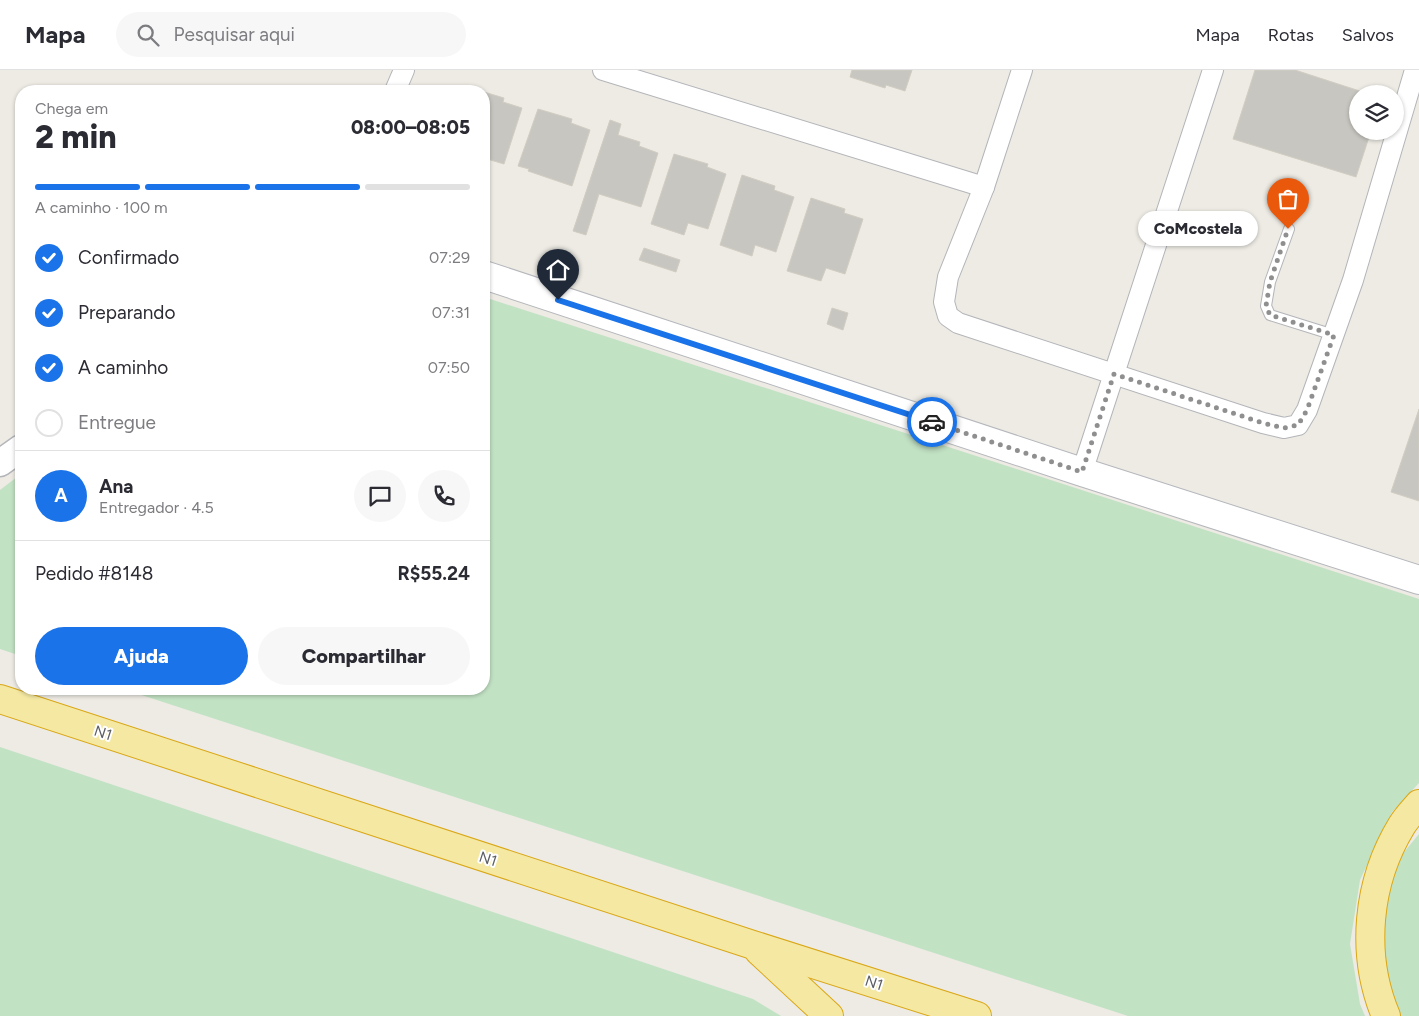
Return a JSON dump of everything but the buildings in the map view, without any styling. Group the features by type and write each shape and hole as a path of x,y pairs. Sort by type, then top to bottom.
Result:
{"highway":[{"name":"N1","path":"0,699 753,945 977,1016"},
{"path":"1386,1016 1372,967 1369,932 1376,886 1384,859 1402,824 1419,804"},
{"path":"753,945 829,1016"}],"main road":[{"path":"490,277 1082,472 1419,580"}],"street":[{"path":"398,85 404,70"},
{"path":"603,70 984,187"},
{"path":"1022,70 984,187 948,277 944,302 948,316 958,323 1263,423 1284,428 1298,425 1307,410 1353,280 1415,70"},
{"path":"1082,472 1213,70"},
{"path":"0,462 15,452"}],"lane":[{"path":"1288,229 1270,282 1266,306 1270,315 1334,335"}],"green space":[{"path":"490,299 1419,599 1419,783 1392,812 1360,880 1350,944 1360,1004 1365,1016 1128,1016 141,695 490,695"},
{"path":"15,479 15,654 0,649 0,490"},
{"path":"0,747 753,999 781,1016 0,1016"},
{"path":"1419,834 1419,1016 1399,1016 1381,975 1380,917 1400,857"}],"way so far":[{"path":"932,422 1082,472 1114,374 1263,423 1284,428 1298,425 1307,410 1334,335 1270,315 1266,306 1270,282 1288,229"}],"place":[{"name":"CoMcostela","path":"1288,229"}],"route":[{"path":"558,300 932,422"}]}
